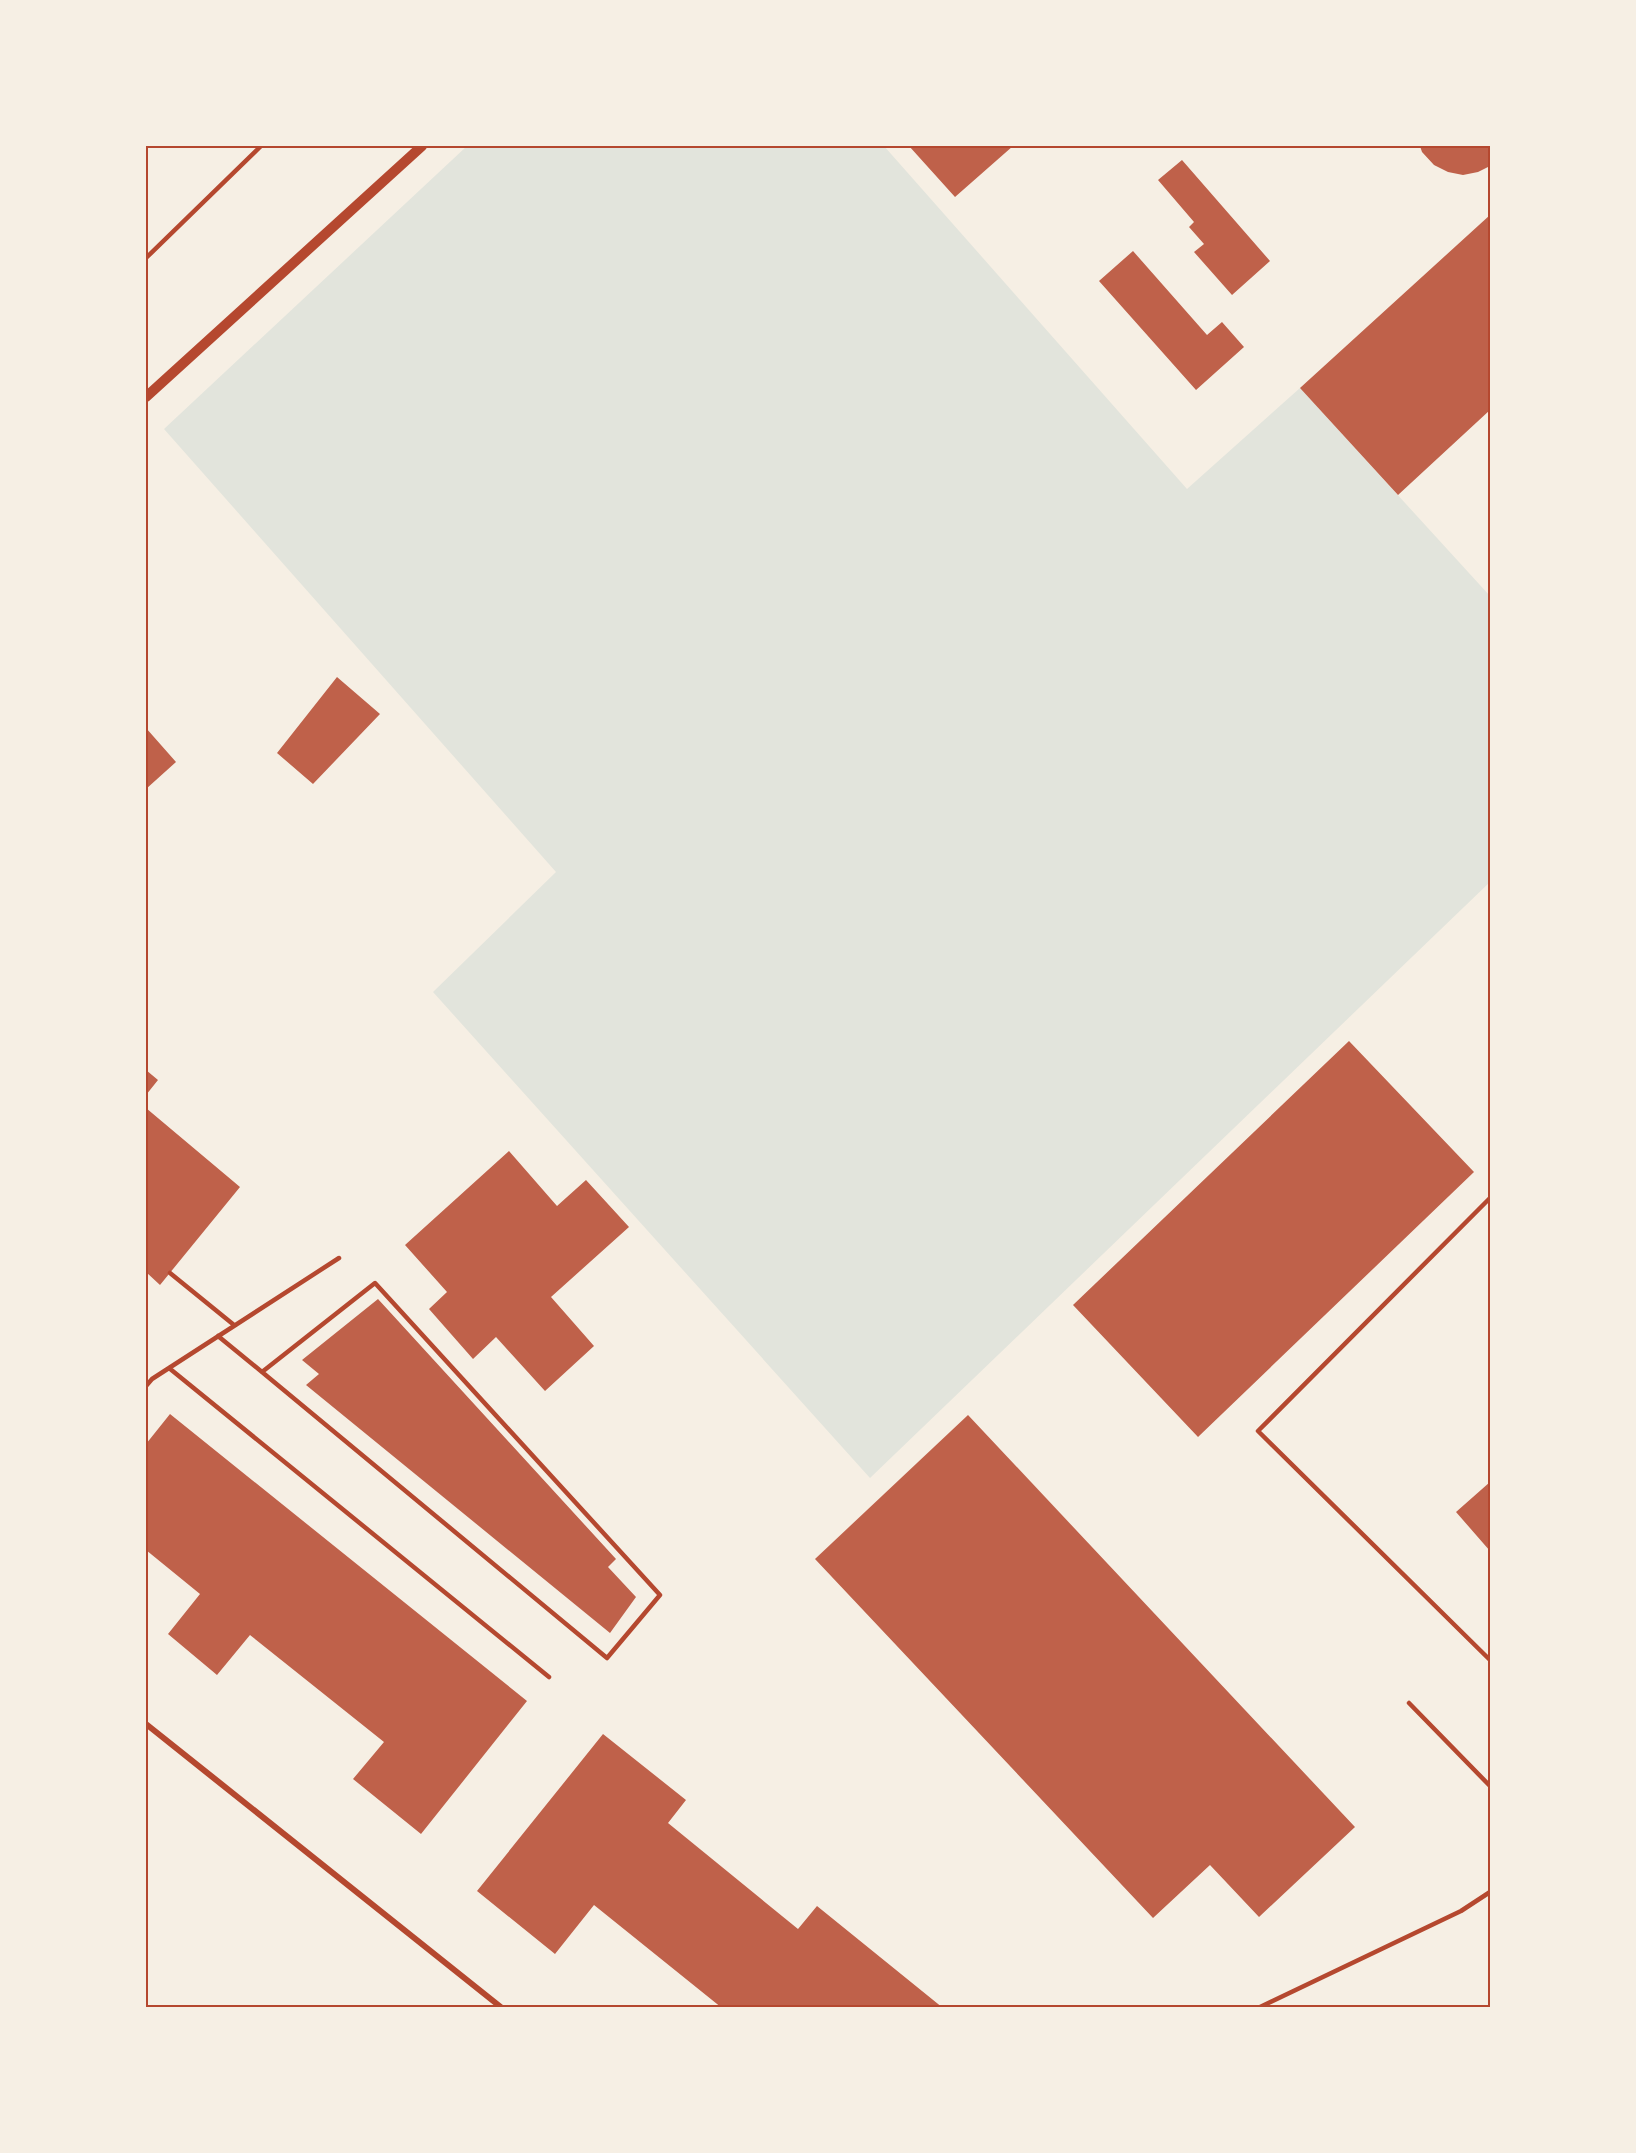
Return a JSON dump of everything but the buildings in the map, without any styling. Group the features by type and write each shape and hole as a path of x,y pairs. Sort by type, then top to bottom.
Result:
{"street":[{"path":"146,397 422,146"},
{"path":"146,1724 502,2007"}],"lane":[{"path":"146,258 261,146"},
{"path":"1491,1198 1258,1431 1491,1660"},
{"path":"146,1386 169,1368 339,1258"},
{"path":"170,1273 234,1325"},
{"path":"218,1336 607,1658 660,1595 375,1283 262,1372"},
{"path":"169,1368 549,1677"},
{"path":"1409,1703 1491,1786"},
{"path":"1258,2007 1461,1911 1491,1892"}],"shaded area":[{"path":"467,146 884,146 1187,489 1300,388 1490,596 1490,882 870,1478 433,992 556,872 164,429"}]}
